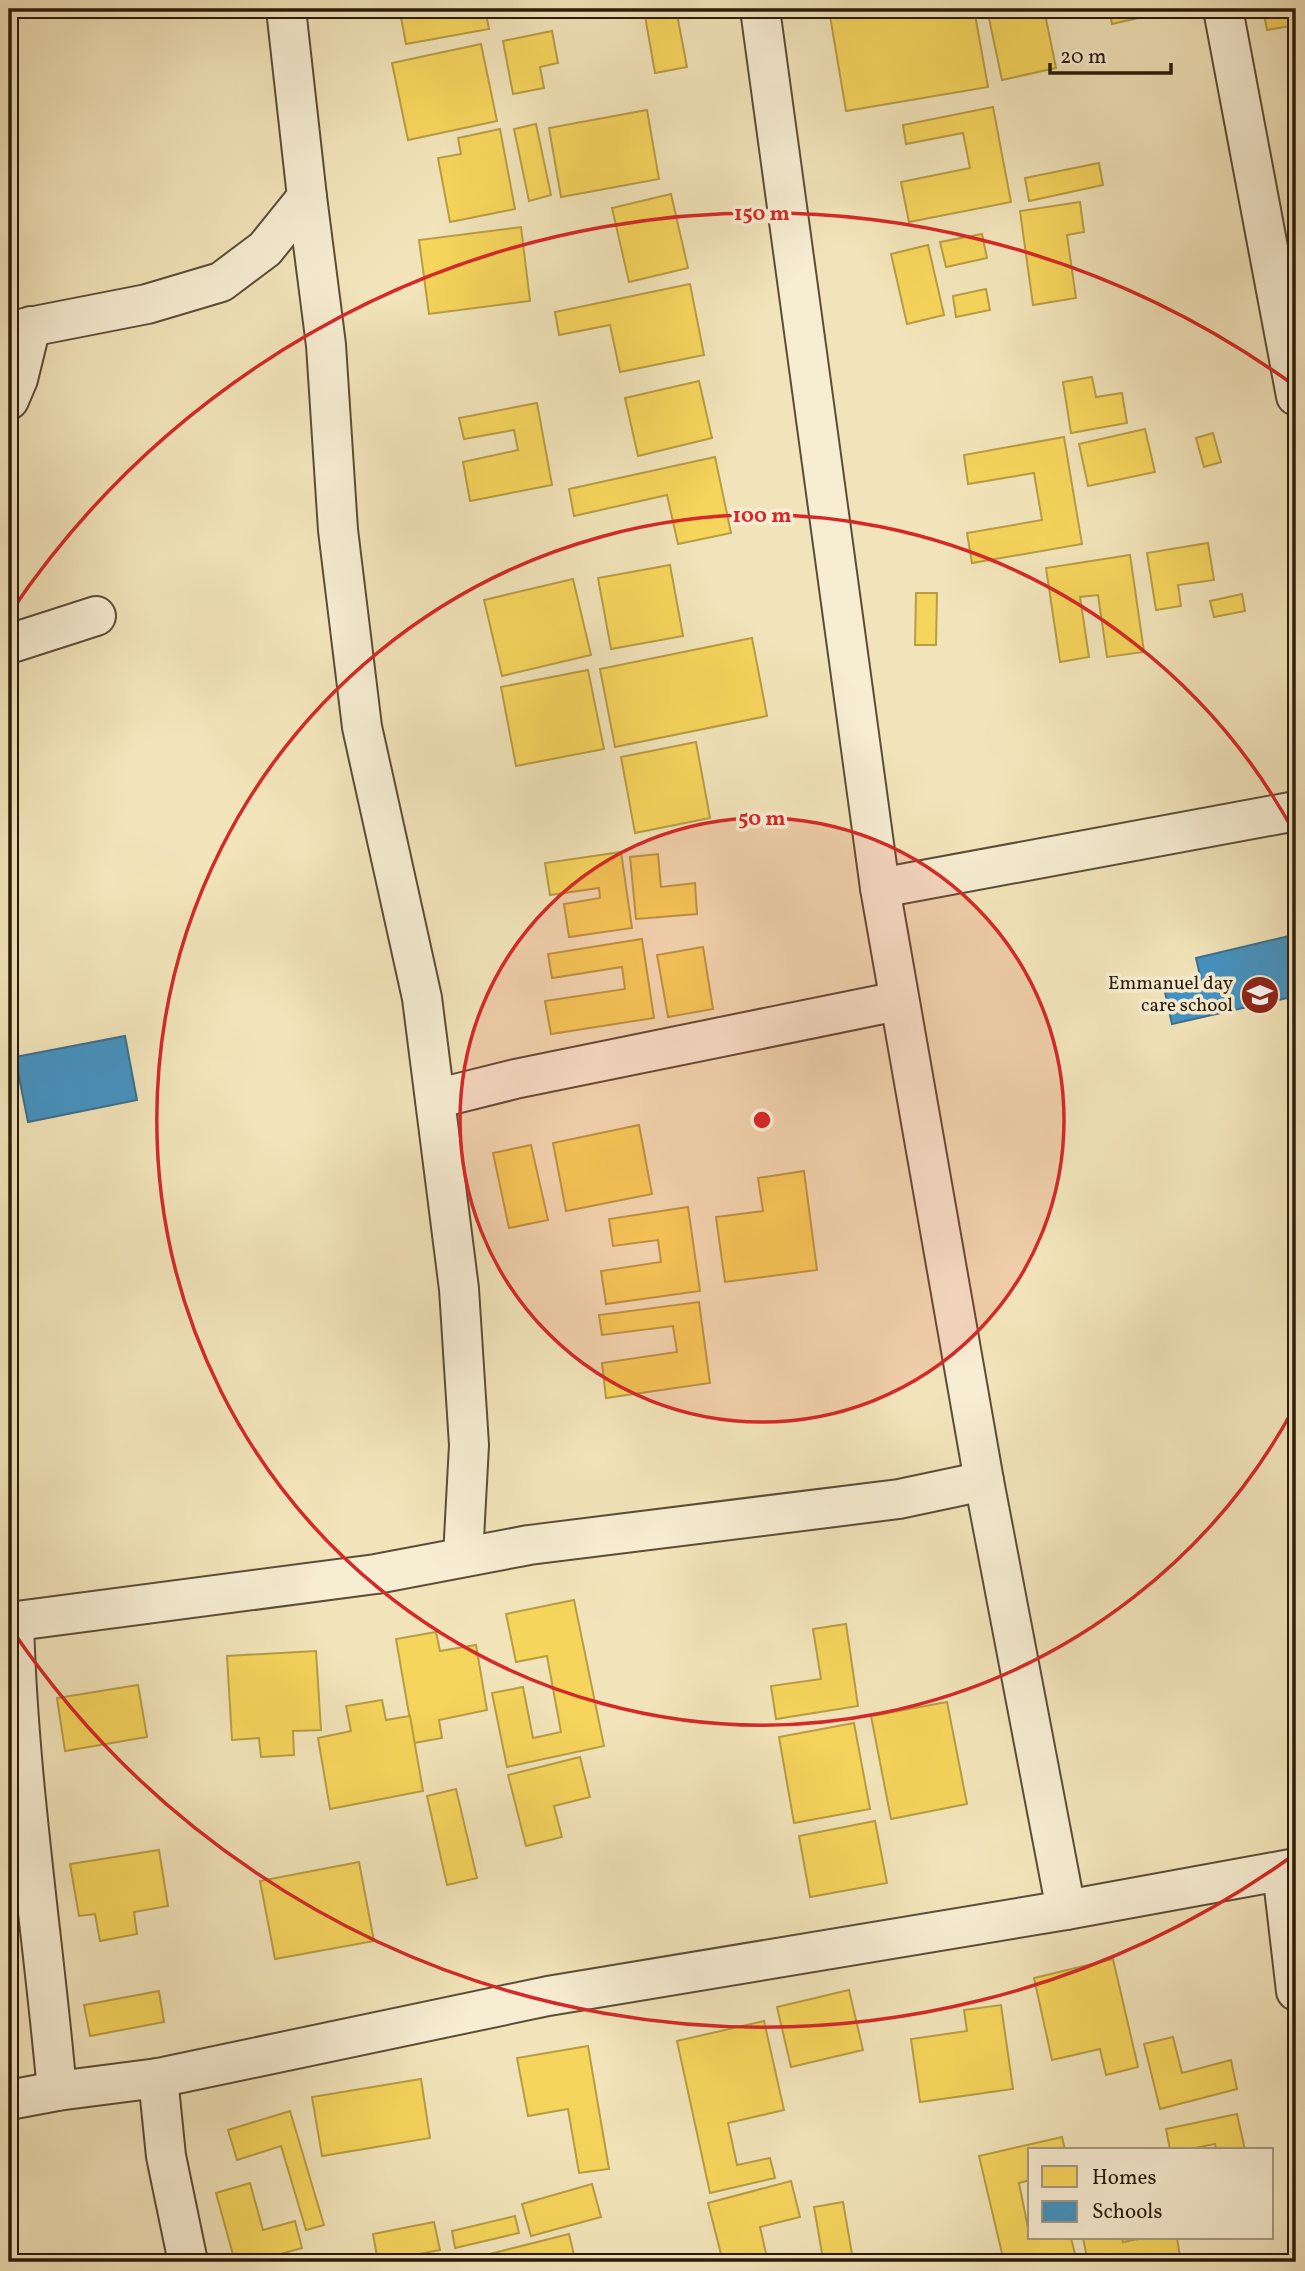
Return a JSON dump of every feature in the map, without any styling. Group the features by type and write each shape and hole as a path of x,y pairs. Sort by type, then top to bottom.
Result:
{"street":[{"path":"286,9 326,345 338,530 362,727 422,998 459,1289 469,1445 463,1557"},
{"path":"760,9 880,888 898,1001 984,1481 1066,1910"},
{"path":"1223,9 1296,396"},
{"path":"9,400 18,379 20,329 147,304 221,282 265,249 307,197"},
{"path":"10,640 96,616"},
{"path":"880,888 1296,811"},
{"path":"435,1099 515,1079 898,1001"},
{"path":"57,2091 21,1754 12,1621 376,1574 529,1545 899,1499 984,1481"},
{"path":"9,2100 158,2078 548,1996 1289,1870 1296,1991"},
{"path":"158,2078 166,2156 188,2262"}],"building: Homes":[{"path":"417,9 485,9 489,29 406,44 400,12"},
{"path":"676,9 687,67 655,73 644,10"},
{"path":"974,9 988,87 846,111 829,10"},
{"path":"987,9 1044,9 1056,68 1002,80"},
{"path":"1109,9 1168,9 1169,11 1112,24"},
{"path":"1263,9 1296,9 1296,25 1267,30"},
{"path":"552,31 558,63 540,67 544,88 513,94 503,41"},
{"path":"481,44 497,121 408,140 392,63"},
{"path":"993,107 1011,202 909,222 901,182 970,168 963,133 906,144 903,125"},
{"path":"647,110 659,179 561,197 549,128"},
{"path":"536,124 551,195 529,201 514,129"},
{"path":"500,129 515,209 450,222 438,158 461,154 458,138"},
{"path":"1099,163 1103,185 1029,201 1025,178"},
{"path":"671,194 688,268 629,282 612,208"},
{"path":"1080,202 1084,232 1067,235 1076,298 1033,305 1020,211"},
{"path":"521,227 530,301 429,314 419,240"},
{"path":"982,234 987,258 946,267 940,242"},
{"path":"928,245 944,315 907,324 891,254"},
{"path":"690,284 704,355 620,372 610,325 559,335 555,312"},
{"path":"986,289 990,310 956,317 953,296"},
{"path":"1092,377 1096,397 1122,393 1127,423 1071,433 1063,382"},
{"path":"699,381 712,438 638,456 625,398"},
{"path":"537,403 552,485 470,501 463,462 518,450 514,430 464,439 459,418"},
{"path":"1145,429 1155,472 1088,486 1079,444"},
{"path":"1213,433 1221,462 1204,467 1196,438"},
{"path":"1064,437 1082,544 972,563 967,533 1042,520 1034,473 968,484 964,455"},
{"path":"715,457 731,533 678,544 667,495 574,516 569,489"},
{"path":"1208,543 1214,580 1178,585 1181,606 1156,610 1147,553"},
{"path":"1130,555 1144,652 1107,657 1098,595 1080,597 1089,657 1060,662 1046,568"},
{"path":"670,565 683,636 611,649 598,578"},
{"path":"573,579 591,655 502,676 484,600"},
{"path":"916,593 937,593 936,645 915,645"},
{"path":"1242,594 1245,611 1214,617 1210,601"},
{"path":"752,638 767,716 615,747 600,669"},
{"path":"588,670 604,749 516,766 501,687"},
{"path":"696,742 710,818 635,833 621,757"},
{"path":"621,852 632,928 569,937 564,904 600,898 599,888 550,895 545,863"},
{"path":"658,854 661,887 695,883 697,914 636,919 630,857"},
{"path":"642,939 654,1018 551,1034 545,1001 625,989 622,967 552,978 548,954"},
{"path":"703,947 713,1009 668,1017 657,955"},
{"path":"639,1125 652,1194 566,1211 553,1143"},
{"path":"531,1145 548,1220 509,1228 493,1153"},
{"path":"804,1171 817,1270 725,1282 716,1217 763,1211 758,1178"},
{"path":"688,1207 700,1291 606,1304 601,1271 661,1262 658,1240 613,1246 609,1219"},
{"path":"699,1302 710,1383 606,1398 602,1363 677,1352 673,1326 602,1335 599,1315"},
{"path":"574,1600 604,1746 507,1767 492,1693 523,1687 533,1738 561,1732 547,1656 516,1662 506,1614"},
{"path":"846,1624 858,1706 776,1719 771,1686 821,1679 813,1629"},
{"path":"436,1632 440,1651 476,1645 487,1710 439,1720 442,1738 414,1743 396,1639"},
{"path":"316,1651 321,1730 293,1731 294,1755 261,1757 259,1738 232,1740 227,1656"},
{"path":"138,1685 147,1737 65,1751 57,1698"},
{"path":"382,1700 386,1720 410,1716 423,1791 330,1809 318,1738 351,1731 346,1706"},
{"path":"947,1702 967,1804 891,1819 871,1716"},
{"path":"854,1723 870,1809 794,1823 779,1737"},
{"path":"580,1757 590,1797 554,1806 562,1837 526,1846 508,1775"},
{"path":"456,1789 477,1878 447,1885 427,1796"},
{"path":"875,1821 887,1883 810,1897 799,1836"},
{"path":"159,1850 168,1906 134,1912 137,1934 100,1941 95,1914 79,1916 70,1864"},
{"path":"359,1862 374,1941 275,1959 260,1881"},
{"path":"1113,1959 1138,2067 1106,2075 1100,2049 1052,2060 1034,1978"},
{"path":"849,1990 863,2050 791,2067 777,2007"},
{"path":"159,1991 164,2022 90,2036 84,2005"},
{"path":"1001,2005 1013,2089 920,2102 911,2039 967,2031 964,2010"},
{"path":"764,2021 784,2110 728,2123 737,2165 770,2158 775,2178 710,2193 677,2041"},
{"path":"1173,2037 1182,2073 1231,2060 1237,2089 1160,2109 1144,2044"},
{"path":"588,2046 609,2169 579,2173 568,2109 528,2116 517,2058"},
{"path":"421,2079 430,2138 322,2156 312,2097"},
{"path":"290,2111 324,2225 306,2230 281,2146 237,2160 228,2130"},
{"path":"1237,2114 1245,2148 1216,2148 1215,2144 1195,2148 1170,2148 1166,2129"},
{"path":"1062,2137 1065,2148 1028,2148 1028,2181 1019,2183 1028,2240 1072,2240 1077,2262 1004,2262 979,2156"},
{"path":"791,2181 800,2217 760,2227 768,2262 723,2262 708,2203"},
{"path":"250,2183 263,2230 295,2221 302,2248 251,2262 235,2262 216,2193"},
{"path":"592,2184 601,2217 531,2236 522,2204"},
{"path":"843,2202 852,2254 823,2259 814,2207"},
{"path":"515,2216 519,2233 455,2248 452,2231"},
{"path":"434,2222 440,2250 378,2262 373,2234"},
{"path":"569,2234 574,2255 544,2262 458,2262"},
{"path":"1083,2240 1177,2240 1181,2262 1088,2262"}],"building: Schools":[{"name":"Emmanuel day care school","path":"1289,936 1296,967 1296,996 1172,1024 1165,992 1202,984 1196,958"},
{"path":"125,1036 137,1100 28,1122 15,1057"}],"place":[{"name":"Emmanuel day care school","path":"1260,995"}]}
